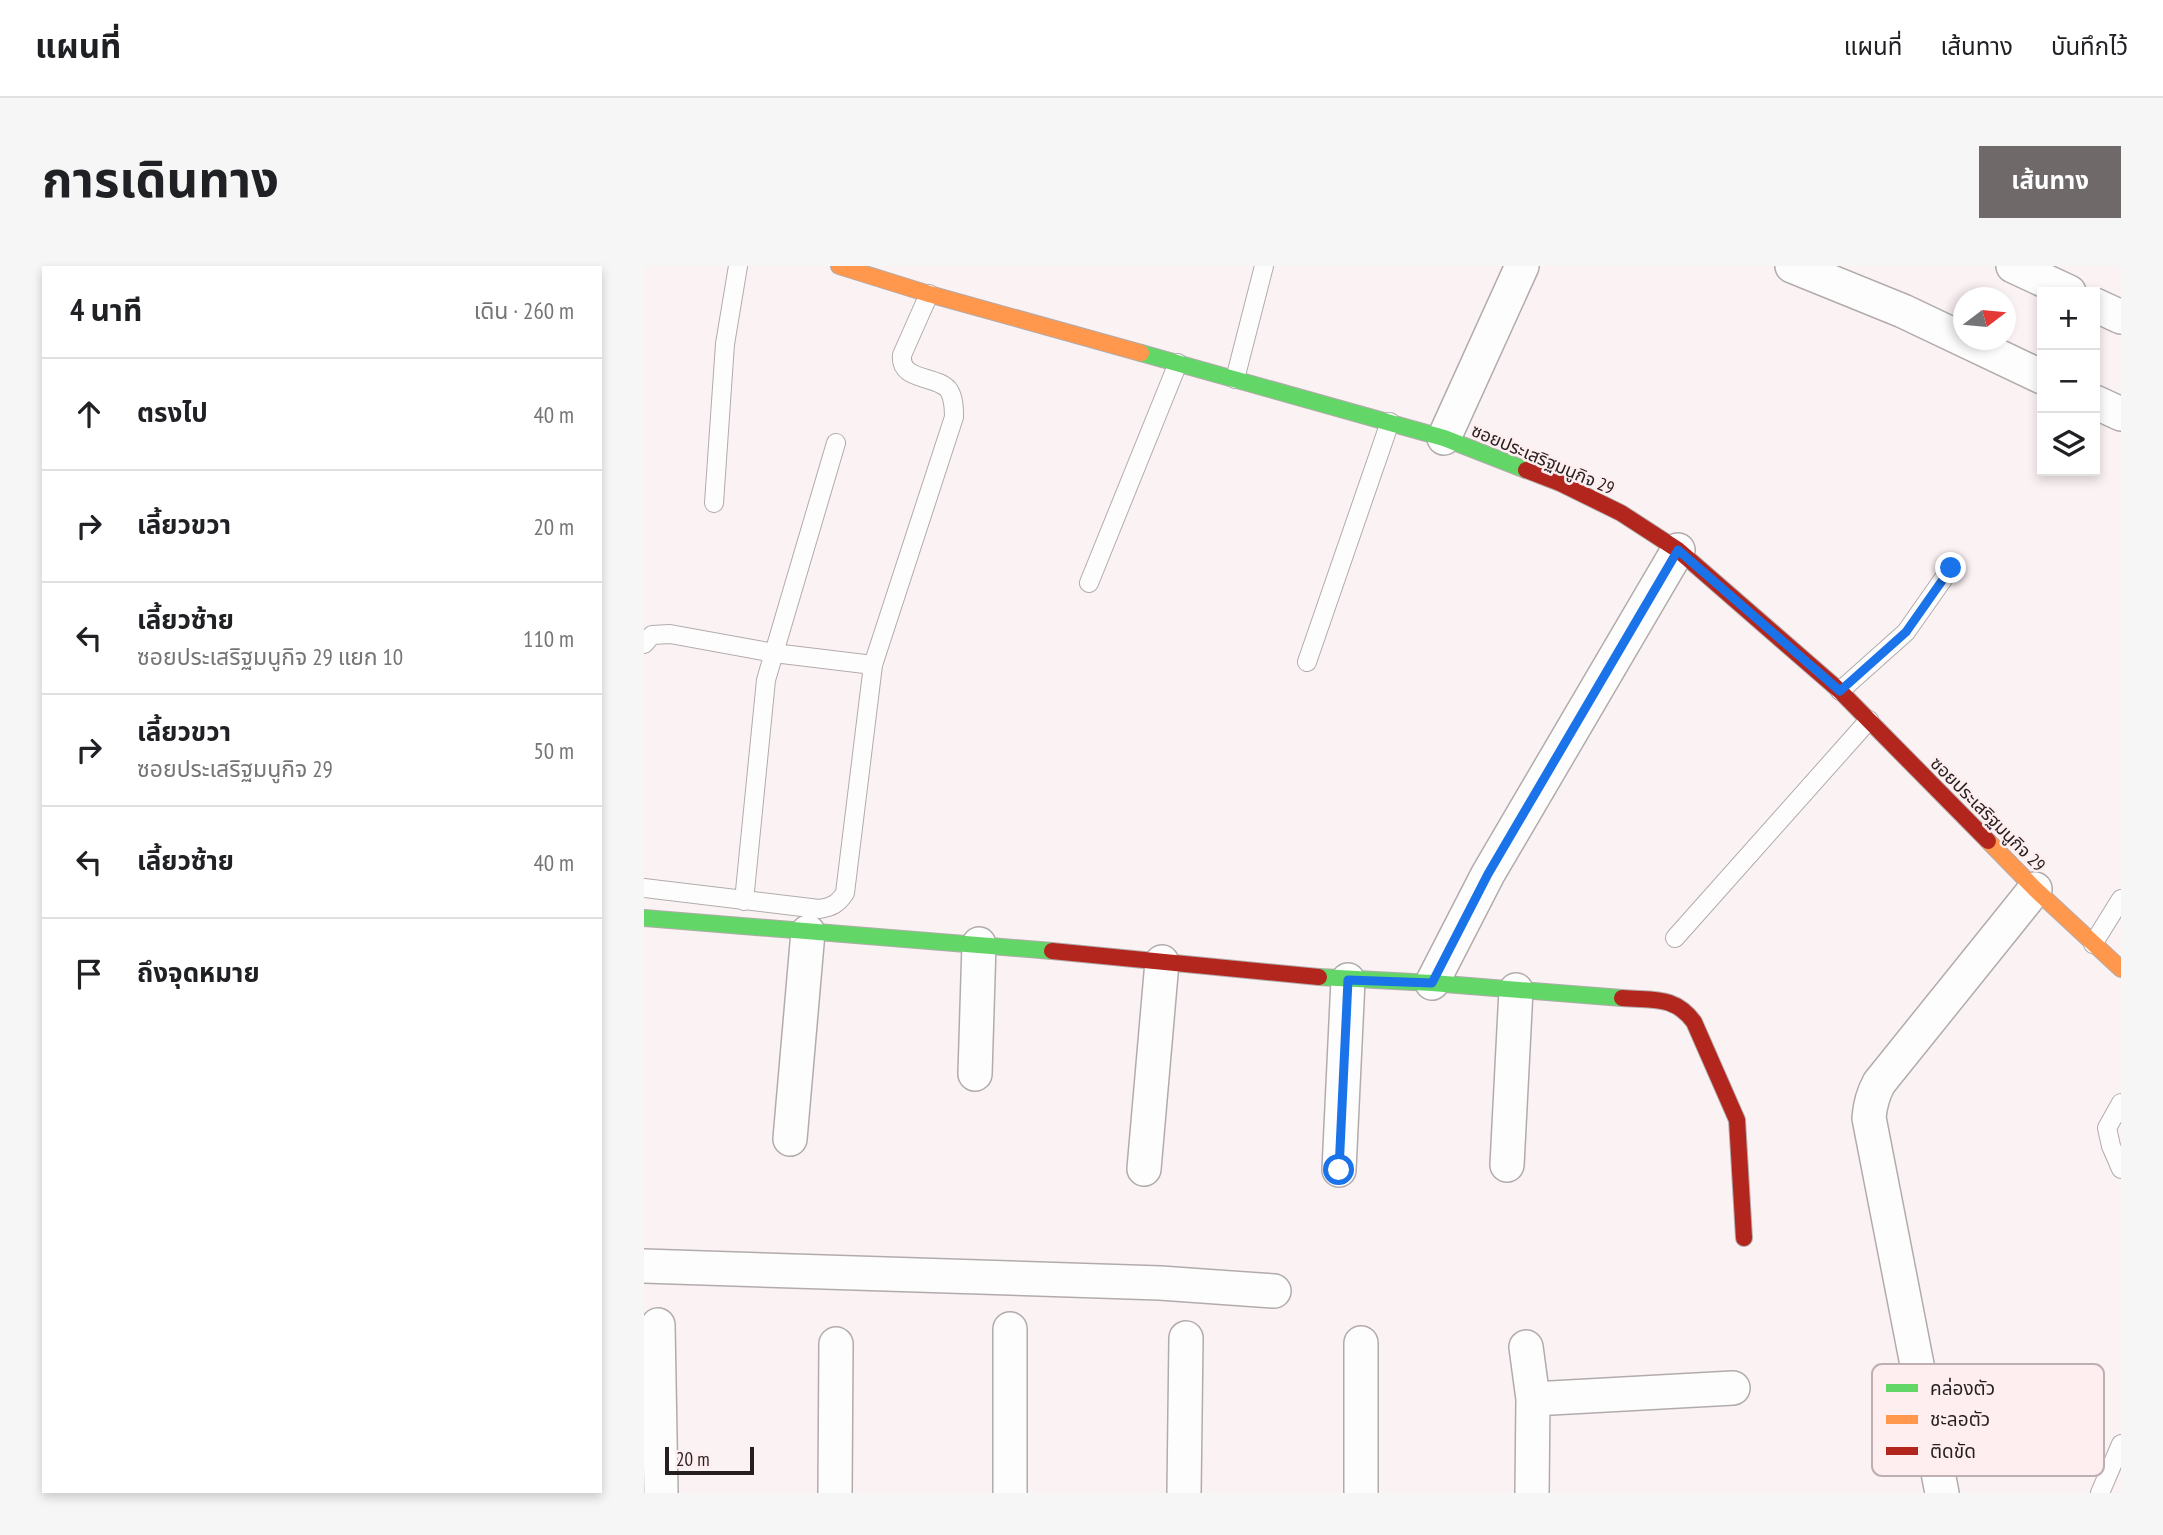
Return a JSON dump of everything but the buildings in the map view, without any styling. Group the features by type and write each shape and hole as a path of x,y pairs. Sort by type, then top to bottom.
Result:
{"street":[{"name":"ซอยประเสริฐมนูกิจ 29","path":"839,266 929,294 1444,438 1560,482 1621,513 1678,550 1840,691 2035,889 2121,969"},
{"path":"1444,438 1522,266"},
{"path":"1792,266 1903,311 2037,375"},
{"path":"2013,266 2058,287"},
{"path":"2100,306 2121,317"},
{"path":"2100,404 2121,414"},
{"path":"1432,983 1488,874 1678,550"},
{"path":"1917,1364 1869,1118 1870,1107 1880,1083 2035,889"},
{"path":"644,918 979,944 1348,980 1432,983 1672,1002 1685,1010 1694,1022 1737,1120 1744,1238"},
{"path":"790,1139 808,932"},
{"path":"975,1074 979,944"},
{"path":"1144,1169 1162,962"},
{"path":"1339,1170 1348,980"},
{"path":"1507,1166 1516,990"},
{"path":"644,1266 1160,1283 1274,1291"},
{"path":"658,1325 652,1384 661,1493"},
{"path":"1010,1329 1010,1493"},
{"path":"1184,1493 1186,1338"},
{"path":"1361,1493 1362,1343"},
{"path":"835,1493 836,1344"},
{"path":"1526,1347 1533,1399 1532,1493"},
{"path":"1533,1399 1733,1388"}],"lane":[{"path":"714,503 725,344 738,266"},
{"path":"1235,379 1264,266"},
{"path":"644,888 820,909 839,902 845,893 873,665 954,417 954,406 948,389 908,372 902,364 902,355 929,294"},
{"path":"1089,583 1178,363"},
{"path":"1307,663 1390,422"},
{"path":"744,901 766,680 836,443"},
{"path":"1840,691 1906,632 1951,568"},
{"path":"644,644 652,635 670,634 774,653 873,665"},
{"path":"1675,938 1869,720"},
{"path":"2093,944 2121,899"},
{"path":"2121,1103 2107,1128 2121,1169"},
{"path":"2100,1493 2121,1444"}],"traffic: fast":[{"path":"1141,353 1444,438 1526,470"},
{"path":"644,918 1052,951"},
{"path":"1319,977 1622,998"}],"traffic: slow":[{"path":"839,266 1141,353"},
{"path":"1988,841 2121,969"}],"traffic: jam":[{"path":"1526,470 1560,483 1621,513 1678,550 1840,691 1988,841"},
{"path":"1052,951 1319,977"},
{"path":"1622,998 1671,1003 1694,1022 1737,1120 1744,1238"}],"route":[{"path":"1339,1170 1348,980 1432,983 1488,874 1678,550 1840,691 1906,632 1951,568"}]}
